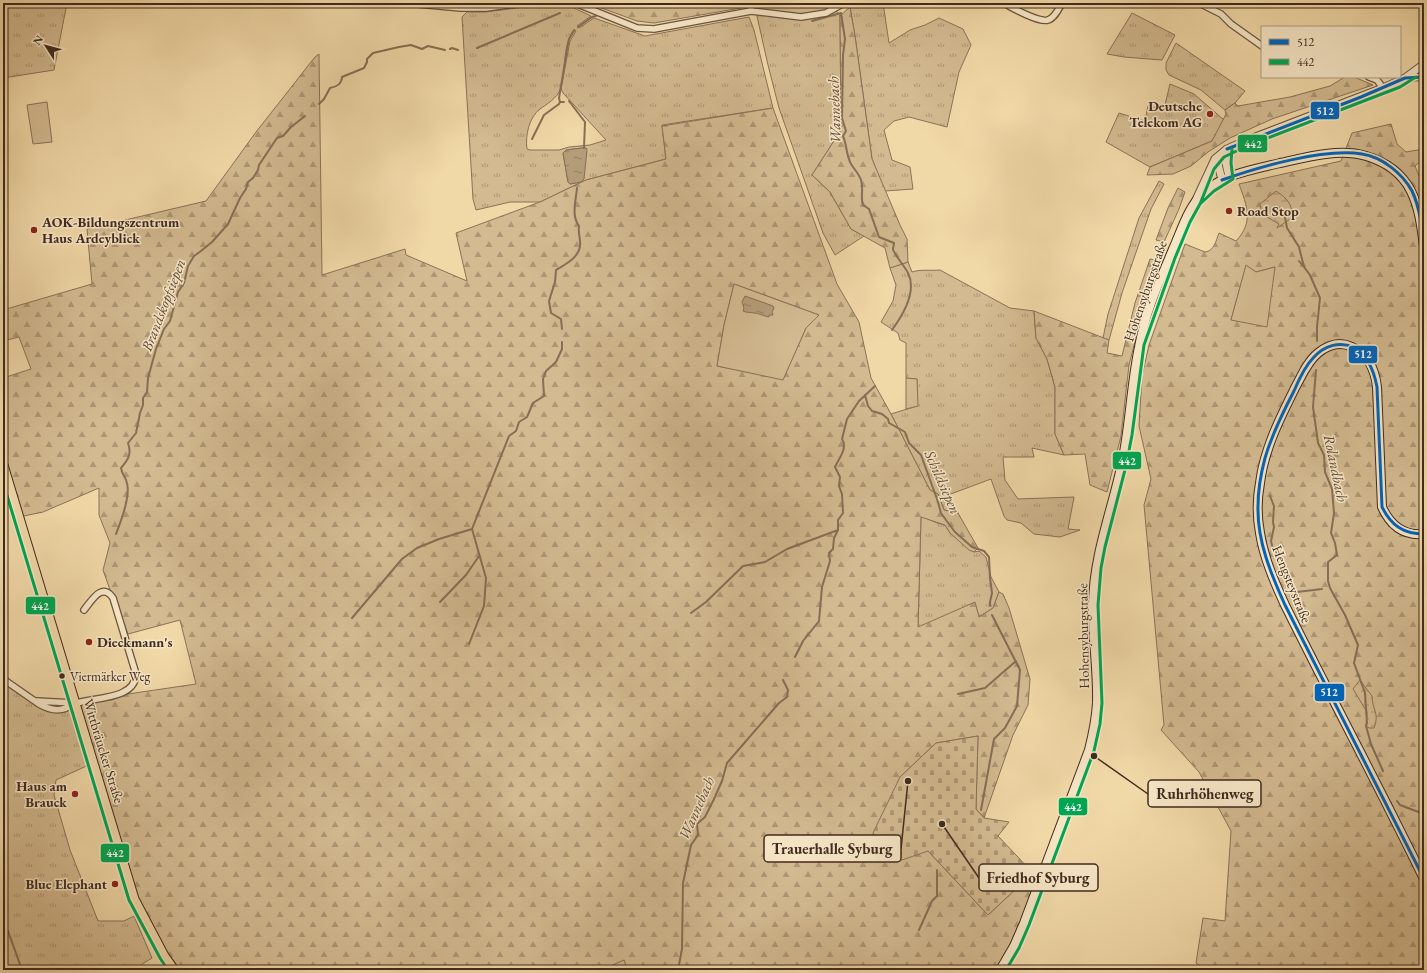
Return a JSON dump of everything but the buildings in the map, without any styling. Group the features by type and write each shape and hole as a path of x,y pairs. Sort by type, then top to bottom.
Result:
{"main road":[{"name":"Hohensyburgstraße","path":"1000,970 1014,946 1024,923 1089,750 1097,703 1093,605 1096,567 1123,457 1139,344 1164,271 1185,220 1195,202 1204,191 1225,178 1298,159 1328,154 1362,154 1386,164 1400,175 1413,194 1421,218 1424,247"},
{"name":"Hengsteystraße","path":"1424,534 1414,534 1397,528 1391,522 1382,506 1376,378 1368,360 1362,352 1348,345 1333,344 1322,350 1314,357 1303,373 1284,412 1269,448 1260,483 1258,513 1260,533 1265,556 1272,577 1301,638 1376,781 1424,879"},
{"name":"Wittbräucker Straße","path":"3,465 134,899 164,956 174,970"}],"street":[{"path":"406,3 461,8 486,8 522,3"},
{"path":"575,3 616,20 645,29 654,29 752,12 801,17 826,14 844,3"},
{"path":"751,3 752,12"},
{"path":"1004,3 1035,18 1045,20 1052,18 1062,3"},
{"path":"1199,3 1221,14 1231,24 1261,45"},
{"path":"1195,202 1210,166 1224,151 1245,141 1383,88 1405,78 1424,64"},
{"path":"1405,78 1424,77"},
{"path":"1372,78 1377,80 1383,88"},
{"path":"1224,151 1218,164 1225,178"},
{"path":"3,679 39,704 57,709 64,709 75,703 94,698 115,696 124,693 133,685 136,679 134,664 114,598 110,592 105,591 99,593 84,610"}],"green space":[{"path":"3,3 67,3 54,70 3,78"},
{"path":"556,3 572,7 591,16 577,26 579,28 594,18 645,36 749,17 754,30 773,108 662,125 666,159 586,180 540,202 510,202 476,210 473,199 462,17 467,12 485,12","holes":["574,29 576,31 570,41 561,89 606,140 590,145 569,147 559,150 527,149 527,133 533,117 536,112 549,103 559,93 567,44","586,148 581,182 570,184 568,182 563,153 566,150"]},
{"path":"588,3 745,3 741,8 654,23 637,21"},
{"path":"754,3 834,3 832,5 840,16 841,130 812,175 830,192 851,229 864,236 835,255 823,233 779,108"},
{"path":"853,3 883,3 889,43 910,30 939,18 963,29 971,45 959,72 947,127 909,117 894,121 884,130 892,160 910,167 913,189 885,191 872,159 850,7"},
{"path":"850,7 872,159 907,239 908,262 890,268 885,248 851,229 830,192 812,175 841,130 840,16"},
{"path":"1132,13 1175,35 1162,60 1107,54"},
{"path":"1176,43 1245,91 1235,103 1225,110 1201,90 1169,75 1166,70 1166,63"},
{"path":"319,54 322,275 405,249 406,255 467,281 456,233 540,202 586,180 666,159 662,126 773,108 837,284 859,322 871,378 930,490 938,494 944,510 958,513 978,548 974,552 969,550 950,533 945,525 921,517 918,627 975,602 979,617 993,608 999,592 1003,594 1009,608 1030,679 1028,705 1013,735 984,818 976,809 978,736 936,743 900,777 928,851 988,915 1049,858 1000,970 628,970 624,960 601,970 174,970 134,899 75,703 196,684 180,620 128,634 103,570 110,543 99,515 99,488 43,512 19,517 3,465 3,378 31,369 19,337 3,341 3,310 92,284 87,229 206,201 256,132 315,57","holes":["734,284 819,315 806,328 783,379 717,366 724,325"]},
{"path":"1343,78 1356,78 1373,85 1272,119 1230,138 1208,152 1191,166 1173,174 1147,175 1150,167 1212,141 1226,114 1225,110 1235,103 1238,106 1290,97 1330,86"},
{"path":"1170,84 1194,94 1224,120 1212,141 1150,167 1106,142 1119,113 1145,121 1148,106 1164,109"},
{"path":"47,102 52,142 33,144 27,105"},
{"path":"1391,124 1397,144 1406,152 1424,149 1424,158 1415,166 1424,188 1424,970 1206,970 1196,963 1203,918 1225,921 1231,831 1199,772 1161,730 1164,725 1144,505 1151,479 1139,426 1142,376 1149,345 1185,244 1205,252 1213,248 1219,233 1236,241 1242,234 1247,220 1246,207 1239,184 1341,161 1352,133","holes":["1246,266 1256,272 1275,267 1231,320"]},
{"path":"1159,181 1164,184 1151,209 1122,293 1109,340 1103,338 1108,314 1139,218"},
{"path":"1178,188 1185,192 1179,209 1164,242 1156,240 1168,208"},
{"path":"1276,191 1288,202 1293,217 1277,228 1279,224 1262,214 1260,204"},
{"path":"1150,259 1160,261 1141,318 1129,365 1121,436 1107,492 1090,485 1085,454 1064,455 1055,434 1055,387 1047,359 1036,338 1034,311 1109,340 1107,353 1122,356 1135,303"},
{"path":"908,262 912,272 940,270 1010,308 1034,311 1036,338 1047,359 1055,387 1055,434 1064,455 1032,448 1034,457 1003,457 1005,480 1018,499 1074,497 1068,529 1080,530 1060,537 1034,534 1021,523 1007,520 1004,516 991,479 948,495 958,513 944,510 938,494 930,490 891,414 917,406 917,379 906,378 906,343 900,340 898,333 881,322 893,301 896,285 890,268"},
{"path":"1246,265 1256,272 1275,267 1267,327 1231,320"},
{"path":"734,284 819,315 806,328 783,380 717,366 724,325"},
{"path":"906,378 917,379 918,406 906,409"},
{"path":"921,516 945,525 950,533 974,552 979,551 986,557 991,577 999,592 993,608 979,617 975,603 918,628"},
{"path":"3,679 30,698 57,709 75,703 93,763 56,780 54,795 70,850 98,921 124,921 134,916 152,958 133,970 4,970"},
{"path":"1360,680 1372,696 1376,715 1376,723 1374,728 1369,728 1366,726 1367,712 1353,689"},
{"path":"978,736 976,809 984,818 1009,822 998,836 1033,873 988,915 928,851 899,861 873,833 900,777 936,743"},
{"path":"624,960 628,970 601,970"}],"water":[{"path":"586,148 587,150 584,179 581,182 570,184 568,182 563,153 566,150"},
{"path":"745,296 773,306 773,315 769,315 769,317 758,313 743,311 744,308 742,302"}],"waterway":[{"name":"Brandskopfsiepen","path":"477,48 560,13"},
{"name":"Wannebach","path":"812,21 841,13 845,39 843,55 842,118 846,131 843,136 848,157 861,180 863,205 869,209 879,237 894,243 893,249 907,271 910,280 911,287 908,303 892,330"},
{"path":"578,27 592,17 596,16"},
{"path":"564,102 560,102 559,98 569,39 574,31"},
{"name":"Brandskopfsiepen","path":"319,104 324,99 330,88 335,87 340,83 342,77 364,68 367,59 373,53 411,45 422,49 428,46 445,50"},
{"name":"Brandskopfsiepen","path":"450,49 452,48 458,50"},
{"path":"569,101 585,122 584,148"},
{"path":"532,139 544,115 560,102"},
{"name":"Brandskopfsiepen","path":"116,534 121,522 128,492 126,480 121,468 129,457 130,450 128,443 136,433 143,405 143,398 147,392 148,378 156,349 164,329 170,321 178,292 184,283 188,266 194,256 212,242 228,224 240,198 246,189 248,182 253,178 259,165 277,138 283,136 291,127 305,116"},
{"path":"562,329 561,319 551,313 549,301 555,282 556,270 572,259 580,247 579,226 575,218 577,188"},
{"name":"Rolandbach","path":"1278,207 1282,210 1287,228 1299,247 1304,267 1310,275 1320,298 1317,341"},
{"name":"Rolandbach","path":"1299,261 1303,266"},
{"path":"472,529 509,436 516,431 519,422 527,417 533,403 544,396 543,379 546,371 556,362 562,349 562,342"},
{"name":"Rolandbach","path":"1316,370 1313,407 1318,443 1324,455 1325,472 1332,489 1334,513 1331,533 1335,543 1337,555 1328,562 1328,581 1358,645 1354,663 1365,693 1366,726 1371,744 1383,771"},
{"name":"Wannebach","path":"795,657 803,641 819,621 822,587 830,561 829,553 833,549 834,538 838,530 838,520 843,513 842,494 839,486 840,477 835,467 841,457 844,446 842,439 847,419 859,401 875,386"},
{"name":"Schildsiepen","path":"865,395 868,406 872,411 882,414 888,419 889,423 905,432 909,443 921,455 941,513 955,532 972,547 984,551 989,557 992,593 990,606"},
{"path":"1270,496 1274,506 1274,527 1271,541 1273,549 1278,554 1287,576 1290,589 1297,592 1322,589"},
{"path":"352,618 402,559 417,548 439,539 472,529"},
{"path":"469,644 484,606 486,578 472,529"},
{"path":"691,613 706,602 743,566 765,562 787,549 838,530"},
{"path":"440,602 466,575 479,556"},
{"name":"Schildsiepen","path":"981,810 994,739 1005,728 1017,706 1020,670 992,615"},
{"path":"958,694 985,688 1016,661"},
{"name":"Wannebach","path":"678,970 682,949 683,883 691,845 698,835 697,824 705,817 714,799 722,781 727,763 779,703 787,697 788,690 783,680"},
{"name":"Rolandbach","path":"1397,801 1400,805 1424,814"},
{"name":"Schildsiepen","path":"919,930 932,901 937,896 937,870"},
{"path":"3,897 5,903 3,913"},
{"path":"3,921 22,970"}],"transit line":[{"name":"442","path":"1006,970 1019,948 1029,925 1094,751 1100,724 1102,703 1098,605 1101,568 1132,435 1144,345 1175,258 1190,222 1200,204 1214,169 1224,157 1247,146 1400,87 1416,77"},
{"name":"512","path":"1227,149 1361,97 1405,78 1424,77"},
{"name":"442","path":"1200,204 1214,191 1233,179 1231,163 1232,149"},
{"name":"512","path":"1222,180 1272,164 1310,156 1346,153 1369,156 1384,162 1391,167 1408,184 1415,198 1419,211 1424,247"},
{"name":"512","path":"1424,534 1417,534 1398,527 1389,519 1382,507 1377,387 1370,364 1363,354 1348,345 1342,344 1327,347 1318,353 1300,377 1268,449 1259,488 1258,519 1262,545 1285,605 1424,879"},
{"name":"442","path":"3,482 129,900 168,970"}],"place":[{"name":"Deutsche Telekom AG","path":"1210,114"},
{"name":"Road Stop","path":"1229,211"},
{"name":"AOK-Bildungszentrum Haus Ardeyblick","path":"34,230"},
{"name":"Dieckmann's","path":"89,642"},
{"name":"Viermärker Weg","path":"62,676"},
{"name":"Ruhrhöhenweg","path":"1094,756"},
{"name":"Trauerhalle Syburg","path":"908,781"},
{"name":"Haus am Brauck","path":"75,794"},
{"name":"Friedhof Syburg","path":"942,824"},
{"name":"Blue Elephant","path":"115,884"}]}
